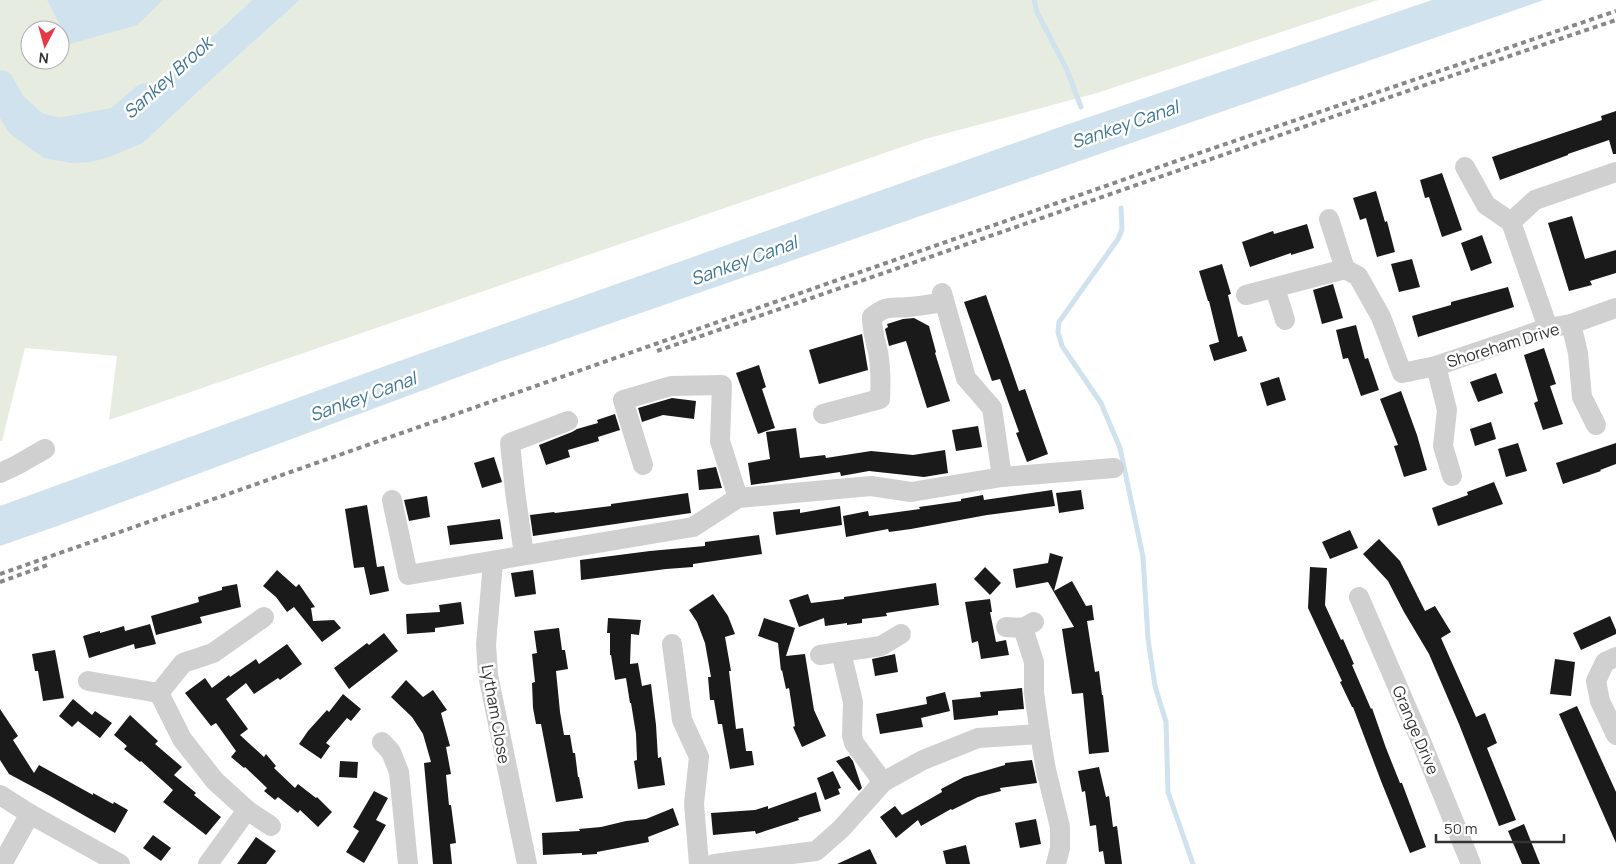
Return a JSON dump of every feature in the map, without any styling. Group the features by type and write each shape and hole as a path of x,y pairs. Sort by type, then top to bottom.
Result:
{"street":[{"path":"1465,167 1486,205 1511,222 1548,328"},
{"path":"1511,222 1535,200 1616,172"},
{"path":"1246,295 1345,269 1329,219"},
{"name":"Shoreham Drive","path":"1345,269 1358,276 1381,317 1402,373 1436,366 1548,328 1571,324 1616,308"},
{"path":"1275,288 1285,320"},
{"path":"823,414 880,400 881,377 878,352 872,331 872,317 879,311 892,307 906,308 943,298 966,378 992,408 1002,477"},
{"name":"Shoreham Drive","path":"1571,324 1578,353 1582,397 1596,425"},
{"name":"Shoreham Drive","path":"1436,366 1447,410 1443,446 1452,476"},
{"path":"642,465 623,400 671,386 722,385 720,441 738,498"},
{"path":"524,555 510,443 568,421"},
{"path":"0,473 45,449"},
{"path":"392,500 408,575 693,528 738,498 871,486 911,492 1002,477 1114,468"},
{"name":"Lytham Close","path":"493,562 486,661 527,864"},
{"name":"Grange Drive","path":"1359,597 1471,864"},
{"path":"159,693 183,663 213,654 264,617"},
{"path":"1021,626 1034,662 1034,692 1040,734 1046,770 1060,827 1060,848 1056,864"},
{"path":"820,655 881,646 902,634"},
{"path":"672,644 682,720 699,757 694,804 699,864"},
{"path":"841,652 853,702 852,735 854,743 883,782"},
{"path":"1616,657 1604,662 1596,681 1600,700 1616,735"},
{"path":"88,681 159,693"},
{"path":"159,693 182,739 216,782 248,810 271,826"},
{"path":"714,864 818,858 883,782 923,760 978,738 1040,734"},
{"path":"381,741 391,752 399,772 408,864"},
{"path":"0,795 30,814 120,864"},
{"path":"208,864 248,810"},
{"path":"2,864 30,814"}],"shaded area":[{"path":"0,0 252,0 162,83 106,130 60,128 42,125 6,93 0,82"},
{"path":"300,0 1378,0 1097,93 925,139 109,420 117,356 25,348 2,441 0,441 0,117 9,133 143,143"}],"water":[{"path":"47,0 163,0 137,25 70,44 70,20 57,20"},
{"name":"Sankey Brook","path":"252,0 300,0 143,143 109,157 91,162 72,163 44,158 9,133 0,118 0,82 6,93 42,125 60,128 106,130 162,83"},
{"name":"Sankey Canal","path":"1432,0 1544,0 499,362 0,546 0,506 388,365 1057,128"}],"building":[{"path":"1616,111 1616,154 1613,154 1609,140 1500,180 1492,157 1602,120 1601,116"},
{"path":"1442,173 1462,230 1442,237 1429,197 1425,198 1420,180"},
{"path":"1376,191 1385,222 1387,221 1395,252 1377,257 1366,218 1360,220 1353,198"},
{"path":"1572,216 1585,259 1616,250 1616,273 1590,281 1592,285 1569,291 1548,223"},
{"path":"1307,224 1314,248 1291,255 1291,253 1250,267 1242,242 1273,231 1274,234"},
{"path":"1482,235 1492,263 1471,271 1461,243"},
{"path":"1412,259 1420,287 1399,292 1391,264"},
{"path":"1222,264 1231,294 1228,295 1238,337 1242,336 1247,351 1214,361 1209,345 1219,342 1199,271"},
{"path":"1333,284 1343,318 1322,324 1313,290"},
{"path":"1508,287 1514,307 1418,337 1412,316 1451,305 1451,302"},
{"path":"986,295 1019,391 1025,389 1048,454 1027,462 1016,433 1019,432 1000,379 992,381 964,302"},
{"path":"914,318 929,326 935,353 950,401 927,408 906,341 889,346 885,329 888,327 887,324"},
{"path":"1356,325 1365,359 1368,358 1379,390 1361,396 1348,358 1343,359 1336,330"},
{"path":"862,334 868,370 819,384 809,350"},
{"path":"1544,348 1556,384 1550,386 1563,424 1543,430 1534,403 1538,401 1524,355"},
{"path":"759,365 766,387 762,389 775,428 758,434 736,373"},
{"path":"1496,373 1503,393 1478,402 1470,382"},
{"path":"1279,377 1286,400 1267,406 1260,383"},
{"path":"1401,391 1427,470 1404,477 1394,446 1398,445 1380,399"},
{"path":"672,398 696,401 694,419 663,415 642,422 638,408"},
{"path":"615,414 620,430 598,437 599,441 568,450 570,457 546,465 539,445 577,429 598,423 597,420"},
{"path":"1491,422 1496,439 1475,446 1470,429"},
{"path":"978,426 982,447 956,451 952,430"},
{"path":"796,428 800,458 825,455 826,458 871,451 913,455 945,450 948,473 924,477 869,471 841,476 840,472 751,485 748,463 770,459 766,432"},
{"path":"1518,443 1527,471 1506,477 1498,449"},
{"path":"1616,443 1616,464 1563,484 1556,463"},
{"path":"494,457 502,482 482,488 474,463"},
{"path":"716,467 722,488 699,490 697,470"},
{"path":"1494,482 1503,504 1438,526 1432,508 1468,495 1467,492"},
{"path":"1052,490 1055,506 987,515 911,529 889,532 888,529 846,537 843,516 868,511 869,516 920,509 919,507 961,501 961,499 983,495 984,500"},
{"path":"1081,490 1084,509 1059,513 1056,493"},
{"path":"688,493 691,513 533,536 530,515 611,506 611,504"},
{"path":"427,496 430,517 409,521 404,500"},
{"path":"367,505 377,567 384,566 389,591 370,595 364,567 354,568 345,509"},
{"path":"840,506 842,525 776,535 773,512 800,509 800,513"},
{"path":"500,519 503,539 450,545 447,526"},
{"path":"1350,530 1358,548 1330,559 1322,542"},
{"path":"759,535 762,554 693,564 693,567 581,580 580,560 705,546 705,542"},
{"path":"1379,539 1400,561 1425,611 1435,606 1451,632 1441,638 1476,717 1485,713 1497,743 1487,748 1516,820 1499,826 1429,654 1388,581 1363,554"},
{"path":"1050,553 1063,557 1054,591 1072,581 1086,606 1092,605 1094,620 1087,621 1095,672 1099,671 1109,752 1089,754 1083,693 1072,694 1062,629 1074,627 1048,582 1016,588 1013,569 1048,563"},
{"path":"985,567 1001,583 990,595 974,579"},
{"path":"1310,567 1327,568 1325,605 1354,664 1352,665 1372,708 1426,847 1410,853 1353,707 1308,608"},
{"path":"277,570 296,587 299,584 315,607 311,608 313,621 334,620 341,628 322,642 294,607 287,612 276,597 263,586"},
{"path":"533,570 536,594 515,597 511,573"},
{"path":"936,583 939,605 886,613 887,616 862,619 862,623 847,625 847,623 825,626 824,618 799,627 789,600 808,594 811,603"},
{"path":"237,584 241,607 200,617 202,623 156,635 151,616 199,602 198,597 222,590 222,587"},
{"path":"713,594 728,616 735,634 725,637 731,671 729,671 736,729 743,728 746,751 752,751 754,765 730,769 722,724 718,724 714,700 710,700 708,677 711,677 705,643 697,622 689,610"},
{"path":"990,599 992,612 990,612 996,642 1006,640 1009,655 981,659 978,641 972,643 965,602"},
{"path":"461,602 464,624 435,628 435,632 407,634 406,614 440,612 439,605"},
{"path":"1610,616 1616,634 1581,650 1573,633"},
{"path":"608,618 641,620 639,635 631,634 630,664 638,663 642,686 651,684 658,758 661,757 665,785 638,789 634,761 637,760 636,734 631,703 626,678 615,680 610,655 610,633 607,633"},
{"path":"764,618 795,628 786,656 805,654 814,710 826,736 802,747 793,727 795,726 789,688 786,689 781,671 778,643 758,636"},
{"path":"150,624 156,644 135,649 134,644 89,658 83,636 124,626 125,631"},
{"path":"559,628 562,650 565,650 568,669 556,671 560,712 564,735 570,735 573,753 575,753 583,798 556,802 541,724 536,724 533,708 532,683 535,682 532,654 537,653 534,631"},
{"path":"384,633 398,651 349,689 334,668 367,643 369,645"},
{"path":"287,644 302,664 280,680 278,678 254,694 246,683 226,699 248,729 240,735 264,757 266,754 276,766 274,768 295,788 298,784 317,797 332,812 318,827 300,810 298,813 278,797 275,800 264,791 267,788 245,767 231,757 236,751 216,723 211,726 185,693 205,678 212,688 256,659 259,664"},
{"path":"55,650 64,698 43,701 38,671 35,671 32,654"},
{"path":"895,654 898,672 875,676 872,659"},
{"path":"1555,659 1575,662 1571,696 1550,694"},
{"path":"406,680 423,697 433,690 447,710 441,713 450,746 446,747 451,774 446,775 456,843 450,844 452,864 433,864 424,763 431,762 423,734 412,717 391,697"},
{"path":"1022,688 1024,709 998,711 998,715 954,720 952,700 981,697 980,692"},
{"path":"945,692 950,711 921,718 923,727 880,734 876,714 927,704 926,697"},
{"path":"343,694 361,709 351,721 347,718 326,743 330,746 321,759 299,744 308,731 327,710 329,712"},
{"path":"73,699 92,715 95,711 112,723 100,738 78,721 72,727 59,716"},
{"path":"1577,706 1616,792 1616,843 1559,714"},
{"path":"0,709 18,736 13,740 34,773 39,765 93,795 93,793 128,810 115,833 9,774 0,760"},
{"path":"130,715 158,741 155,744 182,767 174,775 196,793 194,795 221,817 206,835 163,802 173,790 141,761 124,749 127,746 114,735"},
{"path":"849,756 853,761 862,788 859,791 836,761"},
{"path":"1032,760 1037,783 1000,788 1001,791 978,797 951,809 921,826 918,820 896,838 880,817 895,806 902,815 942,792 941,789 964,777 1005,765 1005,763"},
{"path":"340,761 358,762 357,778 339,777"},
{"path":"1099,767 1106,797 1109,796 1113,827 1117,826 1122,864 1105,864 1103,851 1099,852 1096,825 1090,826 1085,791 1082,792 1078,771"},
{"path":"833,771 841,788 838,789 840,794 825,800 817,778"},
{"path":"374,791 388,798 376,820 386,825 364,863 346,852 359,831 353,827"},
{"path":"816,792 821,811 756,834 755,831 713,835 711,813 755,810 768,806 768,809"},
{"path":"673,808 679,825 648,837 649,842 597,852 597,854 543,855 542,833 580,831 579,829 646,819"},
{"path":"1036,819 1041,844 1020,848 1015,823"},
{"path":"1524,824 1540,864 1522,864 1508,831"},
{"path":"153,835 171,848 161,861 143,848"},
{"path":"256,837 276,851 266,864 237,864"},
{"path":"966,845 970,864 946,864 943,851"},
{"path":"870,849 877,864 837,864"}],"waterway":[{"path":"1034,0 1037,12 1067,70 1081,107"},
{"name":"Sankey Brook","path":"0,85 11,105 35,127 59,133 118,122 146,98"},
{"path":"1121,208 1122,229 1118,239 1059,322 1058,332 1062,346 1101,403 1120,448 1143,557 1148,639 1155,686 1166,722 1168,792 1193,864"}],"railway":[{"path":"0,574 1208,150 1616,11"},
{"path":"657,351 1616,20"},
{"path":"0,582 50,564"}]}
